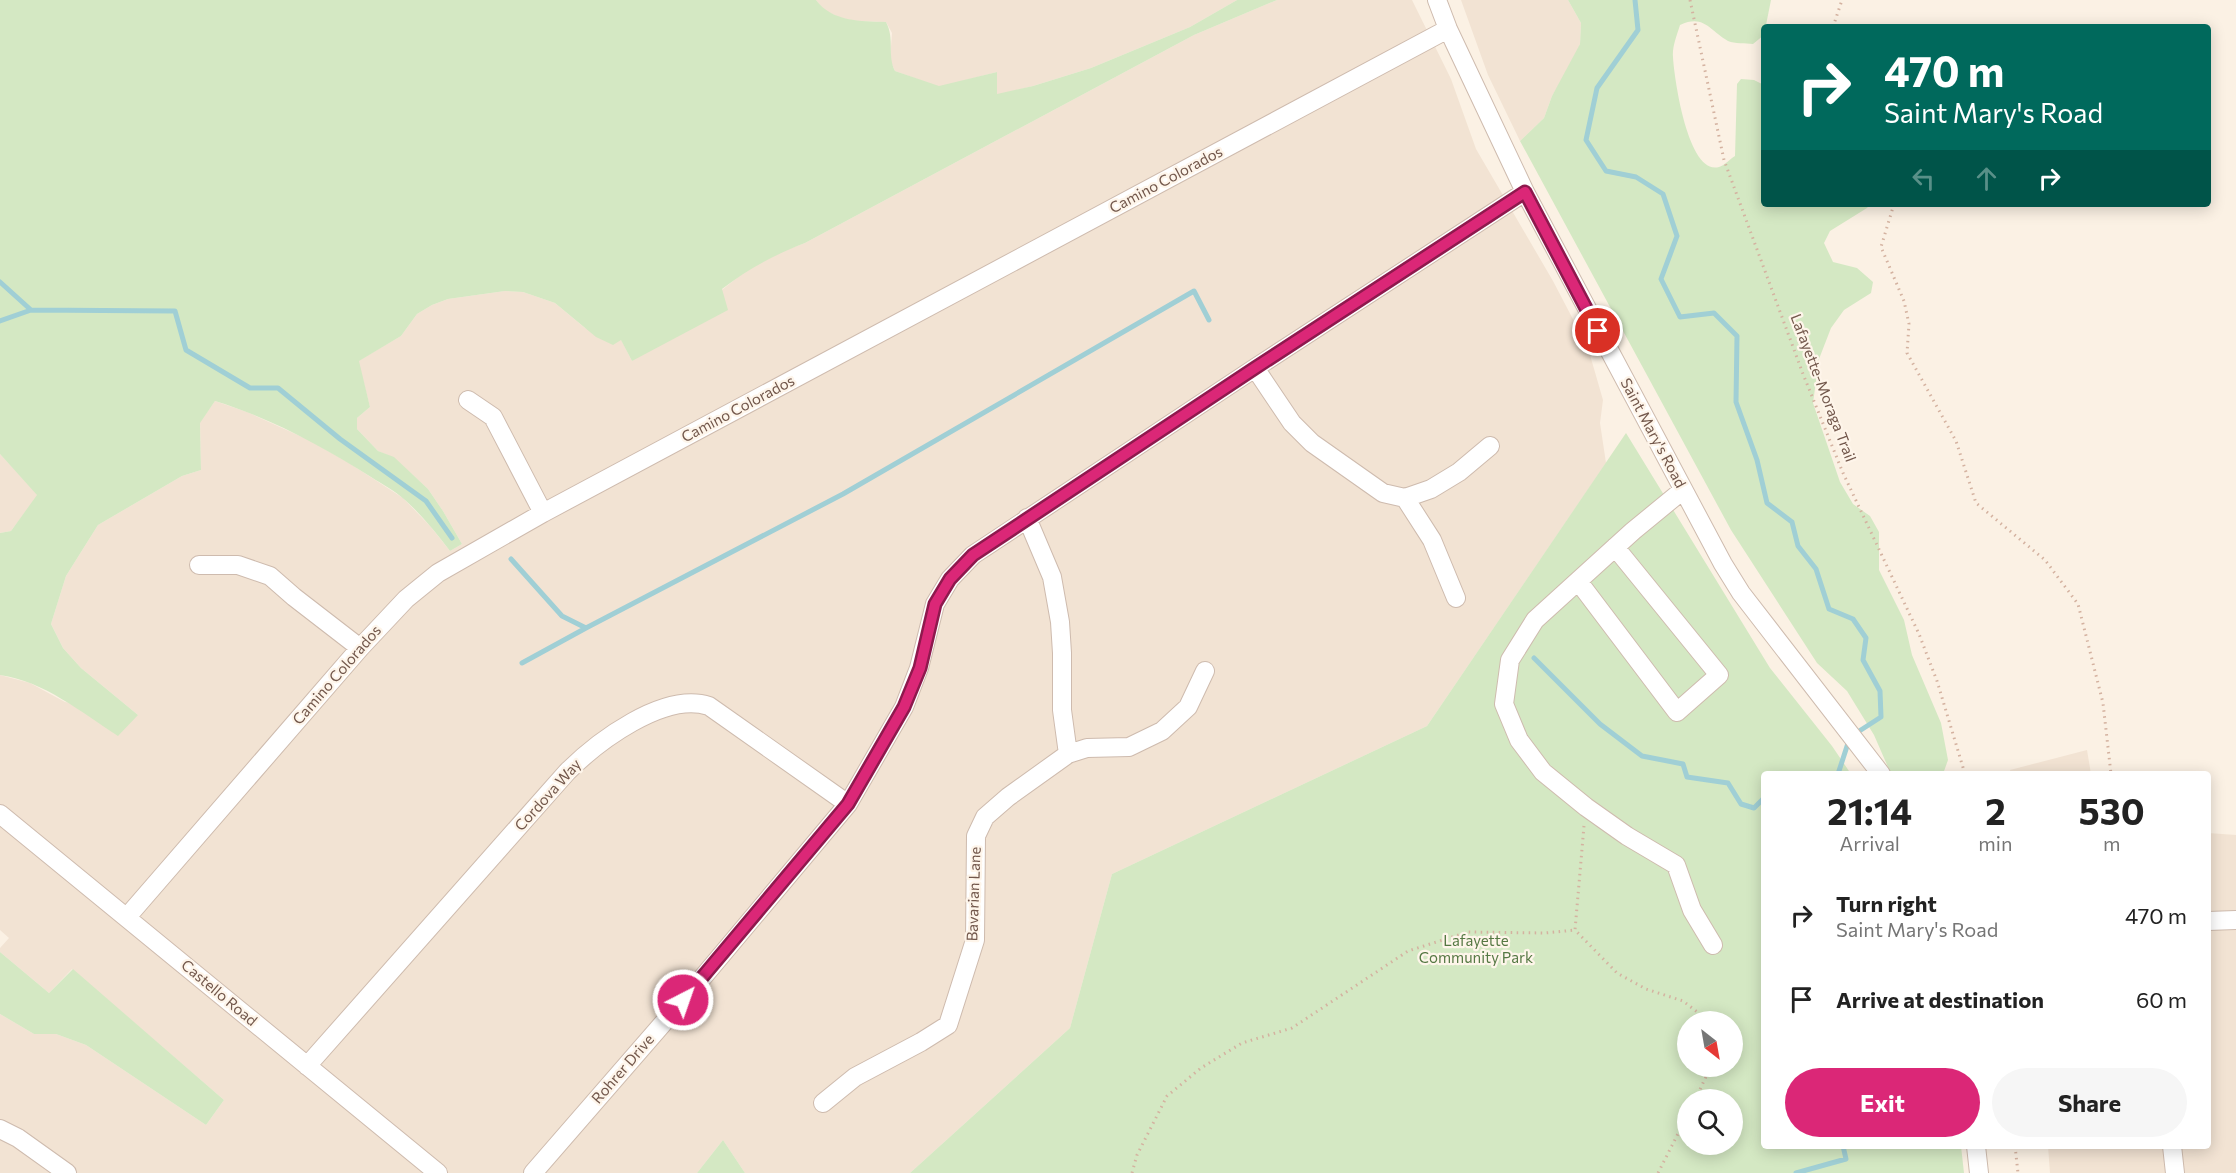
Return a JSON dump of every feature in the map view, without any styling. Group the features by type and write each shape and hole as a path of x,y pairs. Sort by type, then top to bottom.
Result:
{"street":[{"name":"Saint Mary's Road","path":"1437,0 1448,29 1525,192 1683,490 1741,593 1878,769"},
{"name":"Camino Colorados","path":"127,917 360,648 406,599 438,573 543,513 1448,29"},
{"name":"Rohrer Drive","path":"533,1173 698,983 848,804 904,707 920,668 935,604 945,587 973,555 1525,192"},
{"path":"1255,368 1292,423 1312,443 1383,494 1405,498 1431,489 1459,472 1490,446"},
{"path":"468,400 493,417 543,513"},
{"path":"1683,490 1615,547 1535,620 1510,660 1504,704 1519,740 1543,772 1627,836 1676,865 1692,910 1713,945"},
{"path":"1405,498 1432,540 1456,598"},
{"path":"1027,518 1052,577 1060,622 1062,710 1068,754 1086,748 1129,747 1162,731 1188,707 1205,672"},
{"path":"1578,581 1677,712 1719,675 1615,547"},
{"path":"199,565 238,565 270,576 360,648"},
{"name":"Cordova Way","path":"307,1066 567,772 584,755 631,723 660,710 684,703 709,706 848,804"},
{"name":"Bavarian Lane","path":"824,1103 855,1077 948,1025 975,940 976,837 985,817 1068,754"},
{"name":"Castello Road","path":"0,814 438,1173"},
{"path":"2211,921 2236,920"},
{"path":"0,1129 18,1138 67,1173"},
{"path":"1976,1149 1979,1173"},
{"path":"2172,1149 2175,1173"}],"path":[{"name":"Lafayette-Moraga Trail","path":"1690,0 1724,160 1803,374 1843,473 1919,634 1937,681 1964,771"},
{"path":"1834,24 1842,0"},
{"path":"1893,207 1881,247 1904,301 1909,324 1907,353 1956,441 1976,503 2045,560 2078,604 2103,703 2111,771"},
{"path":"1586,807 1575,930 1617,973 1646,990 1683,1001 1697,1011"},
{"path":"1132,1173 1137,1155 1167,1096 1201,1068 1242,1042 1292,1028 1408,951 1468,932 1545,933 1575,930"},
{"path":"1658,1173 1677,1136"},
{"path":"2015,1149 2018,1173"}],"shaded area":[{"path":"816,0 1237,0 1190,27 1091,68 997,95 997,72 939,87 895,71 890,60 892,33 886,22 855,21 838,17 824,10"},
{"path":"1277,0 1412,0 1451,79 1476,149 1553,281 1588,348 1603,400 1600,423 1606,463 1427,726 1112,874 1070,1028 910,1173 745,1173 723,1140 697,1173 0,1173 0,1014 34,1034 56,1034 86,1045 206,1125 224,1100 72,969 49,993 0,952 0,948 9,938 0,930 0,675 30,683 65,702 138,715 81,668 63,648 51,624 66,576 98,525 182,476 201,470 200,422 215,401 247,412 311,441 349,463 403,498 450,551 462,544 428,489 394,458 378,451 357,429 357,418 370,407 358,361 401,336 417,314 448,299 505,291 523,292 555,303 585,328 621,339 632,361 747,270 783,251 805,243 1194,35"},
{"path":"1461,0 1568,0 1581,23 1577,54 1552,96 1544,118 1520,141 1488,75"},
{"path":"0,454 38,495 11,531 0,533"},
{"path":"2087,750 2090,771 2010,771"},
{"path":"2211,833 2236,835 2236,1173 2050,1173 2048,1149 2211,1149"}],"green space":[{"path":"0,0 816,0 830,13 848,19 886,22 889,28 891,59 895,71 939,86 997,72 997,94 1033,86 1091,68 1190,27 1237,0 1277,0 1194,35 805,243 762,263 722,289 728,310 632,361 621,340 613,345 596,337 555,303 523,292 505,291 448,299 417,314 401,336 359,361 370,407 357,418 357,429 378,451 394,457 428,489 462,544 450,551 417,512 388,488 334,454 295,434 215,401 200,423 201,470 182,476 98,525 66,576 51,624 63,648 81,668 138,715 118,736 47,691 16,678 0,675 0,533 11,531 37,495 0,454"},
{"path":"1568,0 1771,0 1766,24 1761,24 1761,37 1753,44 1728,41 1701,22 1688,22 1680,25 1673,57 1680,103 1691,141 1699,156 1708,166 1719,167 1735,156 1737,84 1741,79 1754,80 1761,84 1761,207 1868,207 1830,231 1824,243 1833,262 1857,268 1873,282 1871,293 1844,310 1831,328 1819,359 1813,403 1840,482 1853,504 1870,516 1879,532 1879,570 1904,620 1912,655 1941,723 1948,760 1944,771 1890,771 1874,735 1847,691 1817,663 1731,530 1520,141 1544,118 1552,96 1580,44 1581,23"},
{"name":"Lafayette Community Park","path":"1626,433 1770,668 1849,771 1761,771 1761,1149 1961,1149 1964,1173 910,1173 1070,1028 1112,874 1427,726"},
{"path":"0,952 49,993 73,969 224,1100 206,1125 86,1045 56,1034 34,1034 0,1014"},
{"path":"723,1140 745,1173 697,1173"}],"waterway":[{"path":"1635,0 1638,30 1597,88 1586,140 1606,171 1636,177 1663,194 1677,236 1661,279 1680,317 1714,313 1737,336 1736,402 1757,460 1767,503 1792,522 1798,546 1816,569 1829,609 1853,619 1866,638 1863,660 1880,691 1881,717 1850,737 1839,771"},
{"path":"0,282 31,310"},
{"path":"511,559 562,616 586,628 843,494 1194,291 1209,320"},
{"path":"0,321 31,310 175,311 186,350 250,388 278,388 340,439 426,501 452,538"},
{"path":"522,663 586,628"},
{"path":"1534,658 1600,724 1642,756 1683,764 1687,777 1728,783 1741,804 1754,808 1761,801"},
{"path":"1796,1173 1846,1159 1844,1149"}],"route":[{"path":"683,1000 848,804 904,707 920,668 935,604 950,579 973,555 1525,192 1598,331"}]}
